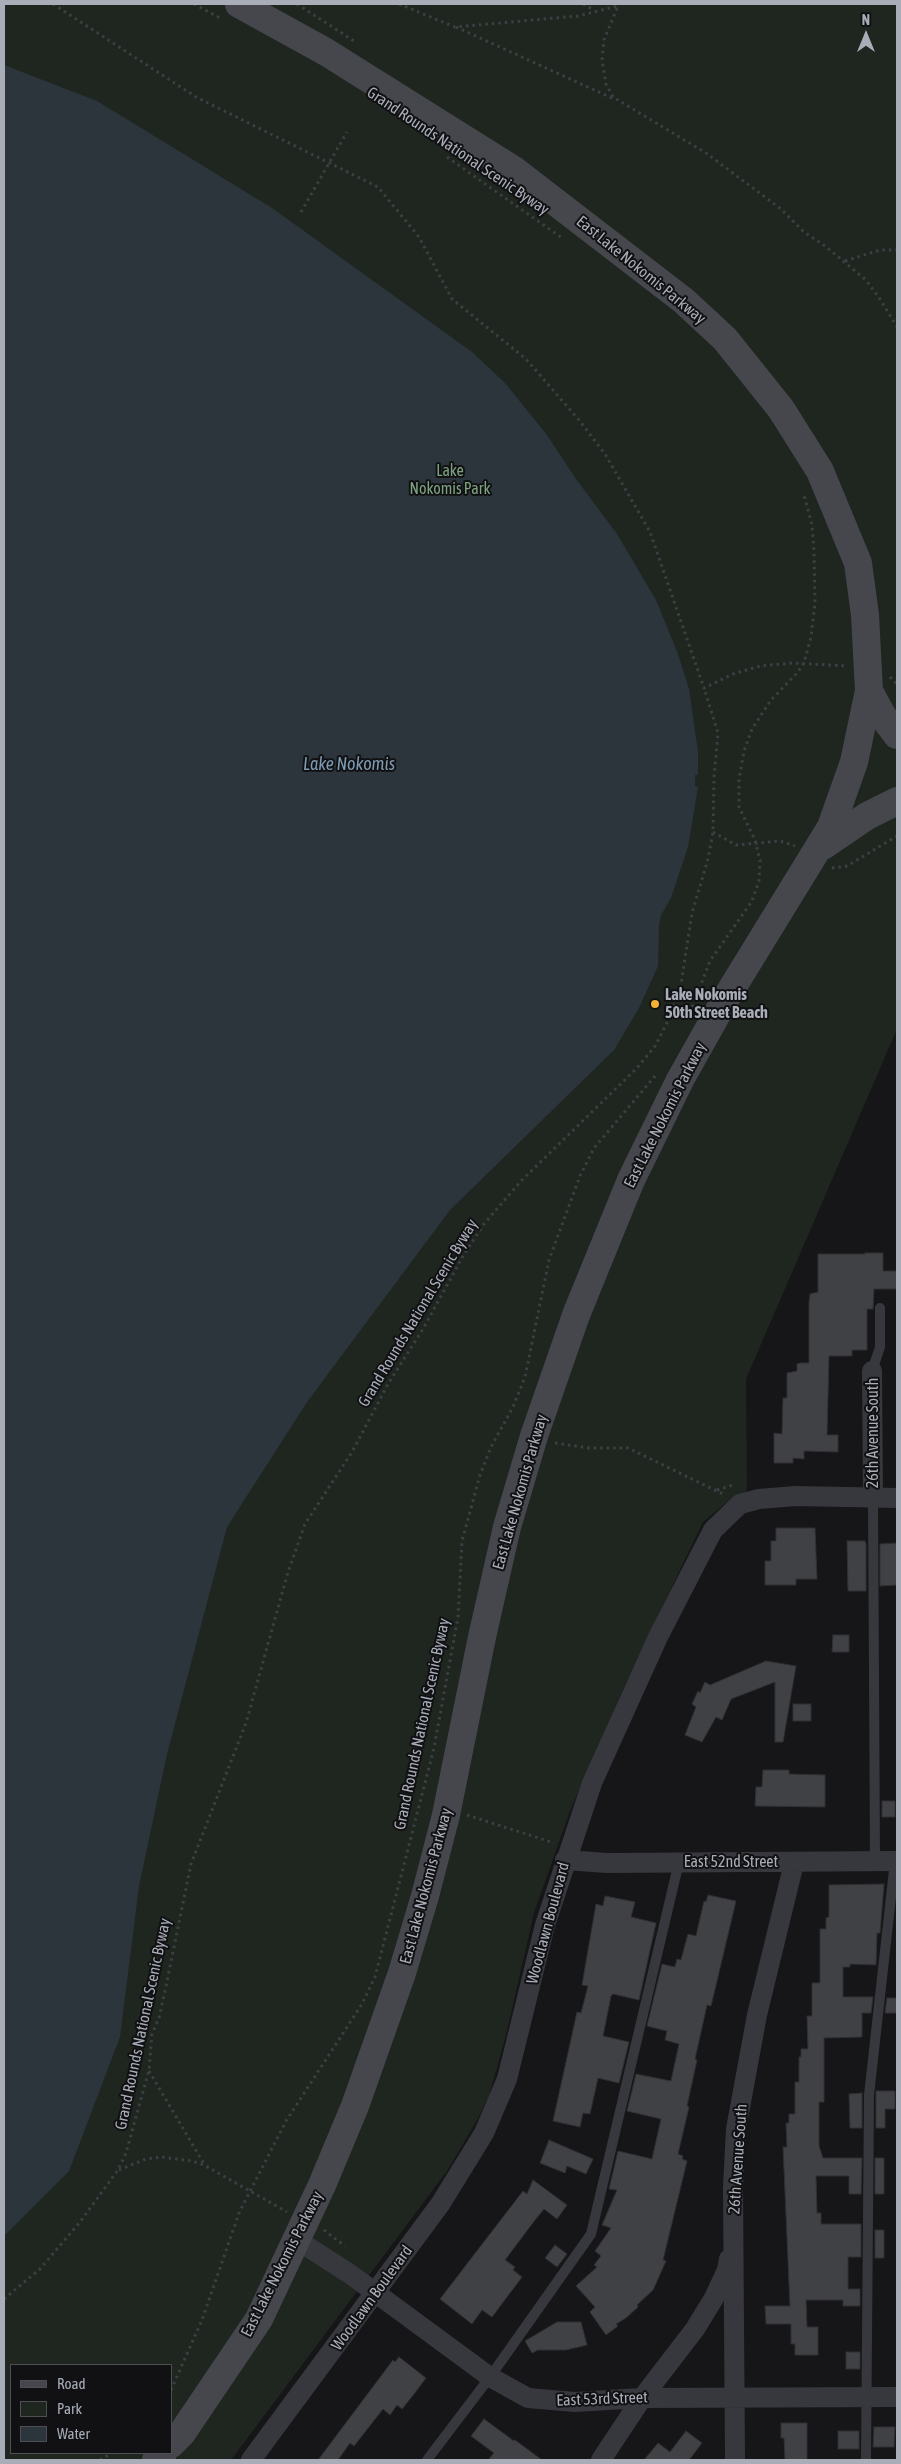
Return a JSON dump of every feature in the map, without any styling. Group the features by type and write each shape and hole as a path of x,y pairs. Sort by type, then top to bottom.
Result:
{"street":[{"name":"East Lake Nokomis Parkway","path":"172,2443 182,2433 259,2318 324,2180 360,2091 420,1914 445,1820 494,1583 534,1436 596,1263 655,1129 726,998 834,820 846,787 868,691 865,615 858,563 820,471 781,409 724,339 684,301 514,170 333,57 233,13"},
{"path":"868,691 897,736"},
{"path":"815,854 860,821 897,801"},
{"name":"26th Avenue South","path":"872,1371 873,1498"},
{"name":"Woodlawn Boulevard","path":"251,2460 376,2293 464,2170 495,2110 511,2065 562,1852 584,1805 609,1740 701,1550 721,1521 740,1504 759,1499 796,1496 897,1498"},
{"name":"East 52nd Street","path":"562,1852 607,1863 889,1861"},
{"name":"26th Avenue South","path":"735,2460 733,2187 736,2129 757,2015 794,1863"},
{"path":"601,2460 642,2398 695,2329 714,2298 727,2270 734,2232"},
{"name":"East 53rd Street","path":"297,2240 376,2293 490,2377 514,2392 542,2401 575,2402 642,2398 897,2397"}],"lane":[{"name":"26th Avenue South","path":"872,1371 880,1347 880,1308"},
{"path":"866,2460 869,2094 889,1861 873,1498"},
{"path":"427,2460 490,2377 591,2234 679,1862"}],"path":[{"name":"Grand Rounds National Scenic Byway","path":"4,2299 40,2269 80,2222 118,2170 134,2130 149,2070 152,2034 159,2018 191,1864 246,1723 288,1572 305,1524 352,1452 388,1384 423,1329 484,1224 521,1181 638,1068 661,1038 681,984 692,913 708,859 713,832 714,777 718,733 650,532 605,454 579,420 526,359 452,299 419,238 378,187 331,162 196,97 53,4"},
{"path":"194,4 233,13"},
{"path":"399,4 455,27 619,101"},
{"path":"583,4 594,10"},
{"path":"455,27 578,16 594,10 619,5"},
{"path":"619,5 604,40 602,60 606,84 613,97 706,153 773,203 804,232 844,261 866,280 897,327"},
{"path":"301,212 347,132"},
{"name":"Grand Rounds National Scenic Byway","path":"441,153 565,240"},
{"path":"844,261 880,250 897,250"},
{"path":"687,1020 710,961 755,894 760,866 756,845 740,811 738,799 744,751 758,718 804,663 813,628 816,587 812,525 801,488"},
{"path":"704,688 747,669 804,663"},
{"path":"713,832 736,845 756,845 780,841 846,866 897,836"},
{"name":"Grand Rounds National Scenic Byway","path":"172,2388 202,2320 232,2228 250,2191 286,2121 362,2004 375,1977 434,1748 458,1620 462,1542 480,1475 490,1448 512,1407 525,1377 546,1272 580,1176 597,1144 657,1074"},
{"path":"534,1436 569,1446 628,1448 717,1490"},
{"path":"492,1824 562,1852"},
{"path":"149,2070 204,2165"},
{"path":"118,2170 146,2159 162,2157 204,2165 250,2191"}],"green space":[{"name":"Lake Nokomis Park","path":"4,4 897,4 897,1029 746,1379 747,1491 726,1503 703,1522 624,1687 570,1811 534,1913 506,2035 489,2096 447,2171 231,2460 4,2460"}],"water":[{"name":"Lake Nokomis","path":"4,65 97,101 272,208 472,352 505,383 547,435 576,479 617,534 656,600 678,654 689,689 698,752 698,775 695,775 695,786 698,787 688,847 671,898 661,915 658,966 639,1008 614,1050 450,1210 307,1402 227,1527 167,1754 139,1886 120,2037 69,2171 4,2236"}],"building":[{"path":"883,1253 883,1271 897,1271 897,1289 874,1289 873,1309 867,1309 867,1350 852,1350 852,1356 829,1356 827,1435 838,1435 838,1452 804,1451 804,1459 793,1458 793,1463 774,1463 774,1433 782,1434 783,1398 787,1398 787,1373 797,1371 797,1364 809,1363 809,1302 810,1294 818,1292 818,1254"},
{"path":"776,1528 815,1528 817,1579 796,1579 796,1585 765,1585 765,1561 771,1561 771,1541 776,1541"},
{"path":"847,1541 865,1541 866,1591 848,1591"},
{"path":"897,1543 897,1585 880,1586 880,1544"},
{"path":"833,1635 849,1635 849,1652 832,1652"},
{"path":"766,1661 796,1666 783,1742 775,1742 775,1682 731,1699 722,1720 716,1717 702,1742 685,1735 696,1707 692,1704 705,1682 710,1685"},
{"path":"793,1704 811,1704 811,1721 793,1721"},
{"path":"763,1770 789,1770 789,1774 825,1775 825,1807 755,1806 756,1787 762,1787"},
{"path":"882,1801 895,1801 895,1817 882,1817"},
{"path":"884,1884 880,1933 877,1933 876,1965 850,1964 850,1967 843,1967 843,1997 873,1997 871,2013 862,2013 862,2037 824,2038 824,2102 819,2102 819,2146 823,2158 862,2158 861,2194 849,2194 849,2176 816,2176 817,2213 821,2213 821,2224 861,2224 861,2257 848,2257 848,2289 860,2289 860,2306 843,2306 843,2300 806,2300 807,2327 818,2327 818,2355 795,2355 795,2344 791,2344 791,2324 766,2324 765,2306 790,2306 783,2147 787,2147 786,2123 789,2123 789,2114 795,2114 795,2082 799,2082 799,2057 801,2057 801,2049 808,2049 807,2016 812,2016 812,1983 820,1983 820,1929 826,1929 826,1918 829,1917 829,1885"},
{"path":"708,1895 736,1901 711,2006 707,2005 695,2059 697,2060 687,2106 689,2107 678,2154 687,2161 663,2260 666,2261 653,2290 637,2305 638,2307 616,2324 618,2326 606,2335 590,2312 595,2307 576,2286 597,2267 594,2265 601,2256 595,2251 611,2228 602,2225 617,2190 609,2189 618,2151 652,2159 661,2119 627,2111 636,2074 671,2081 679,2044 665,2040 667,2031 647,2026 662,1964 675,1967 677,1959 681,1960 688,1934 696,1936 704,1901 706,1902"},
{"path":"605,1896 635,1902 631,1917 656,1923 639,2000 613,1994 611,1996 603,2036 629,2042 619,2083 598,2078 590,2114 583,2113 580,2127 553,2121 577,2012 581,2013 588,1986 582,1985 596,1904 603,1906"},
{"path":"887,1998 897,1998 897,2013 885,2013"},
{"path":"876,2091 895,2091 895,2109 885,2109 885,2128 876,2128"},
{"path":"862,2093 862,2128 850,2128 849,2094"},
{"path":"549,2140 593,2159 586,2174 567,2166 565,2173 540,2163"},
{"path":"875,2158 884,2158 884,2194 875,2194"},
{"path":"533,2180 567,2205 557,2219 544,2209 535,2220 505,2260 515,2267 513,2270 522,2277 492,2317 482,2310 472,2324 440,2299 523,2191 527,2194"},
{"path":"875,2230 884,2230 884,2258 875,2258"},
{"path":"555,2245 567,2254 557,2267 545,2258"},
{"path":"557,2322 581,2322 587,2345 566,2350 538,2350 532,2353 525,2341"},
{"path":"846,2352 860,2352 860,2369 846,2369"},
{"path":"399,2357 426,2378 414,2394 402,2409 397,2405 390,2415 383,2409 354,2446 350,2443 338,2460 318,2460 393,2360 395,2362"},
{"path":"484,2419 542,2460 488,2460 494,2453 471,2436"},
{"path":"781,2423 807,2423 807,2460 785,2460 784,2438 781,2438"},
{"path":"874,2427 895,2427 894,2447 873,2447"},
{"path":"686,2431 702,2443 689,2460 644,2460 658,2443 670,2452"},
{"path":"838,2431 859,2431 859,2449 838,2449"}],"place":[{"name":"Lake Nokomis 50th Street Beach","path":"655,1004"}]}
